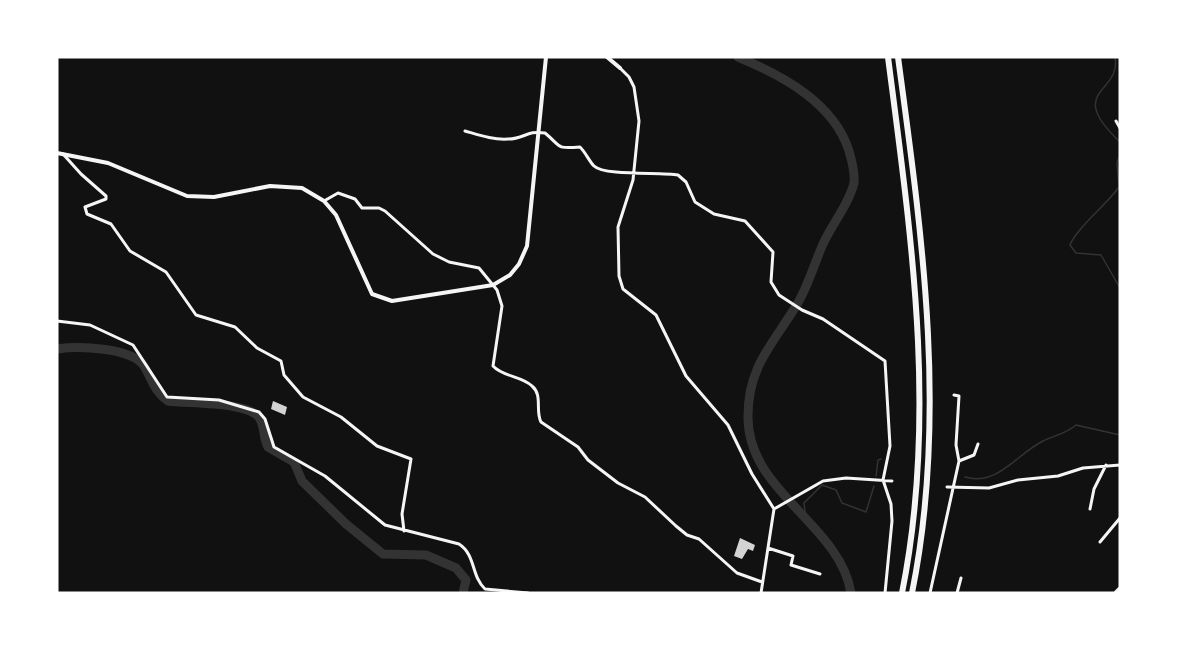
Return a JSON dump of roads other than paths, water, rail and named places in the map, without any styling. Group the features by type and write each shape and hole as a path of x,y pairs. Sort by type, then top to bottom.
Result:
{"highway":[{"path":"888,57 911,236 919,338 918,475 902,593"},
{"path":"898,57 923,250 930,374 927,474 912,593"},
{"path":"1116,593 1120,589"}],"street":[{"path":"60,153 108,163 187,196 214,197 270,186 292,186 309,192 324,201 336,215 366,286 379,298 392,301 493,285 510,275 527,246 546,57"},
{"path":"607,57 629,77 638,98 639,121 633,158 634,172 618,227 619,276 622,289 628,296 656,315 686,375 728,425 752,474 774,509 761,593"},
{"path":"1116,122 1120,128"},
{"path":"465,131 487,138 509,140 531,131 545,133 555,145 561,148 580,147 597,168 617,173 678,175 686,182 695,202 714,214 745,221 773,252 771,282 779,295 802,310 823,319 885,361 890,395 890,446 883,480 891,504 892,521 885,593"},
{"path":"60,153 106,196 106,199 86,207 87,214 111,224 130,250 166,272 196,315 235,327 257,348 281,361 284,375 303,397 341,417 377,446 411,459 402,514 404,531"},
{"path":"324,201 338,193 355,199 362,208 379,208 433,254 449,262 479,268 493,285 502,306 494,366 533,386 539,400 538,417 541,423 578,447 588,460 618,483 645,497 676,526 687,535 699,539 737,573 762,582"},
{"path":"57,321 90,325 133,345 167,397 219,400 259,412 265,419 274,447 325,476 385,525 459,544 467,549 477,579 485,589 528,593"},
{"path":"930,593 959,460 956,445 959,396 954,395"},
{"path":"959,460 974,455 978,444"},
{"path":"1090,509 1094,489 1106,465"},
{"path":"947,487 989,488 1106,465 1120,465"},
{"path":"774,509 815,484 835,478 892,481"},
{"path":"1100,542 1120,518"},
{"path":"768,548 793,556 791,565 820,574"},
{"path":"957,593 961,578"}],"waterway":[{"path":"738,57 789,82 819,105 842,134 854,171 852,191 823,244 800,299 770,345 757,370 749,399 748,416 752,443 762,466 777,487 830,547 843,569 851,593"},
{"path":"1115,57 1115,69 1096,102 1097,112 1104,125 1120,142"},
{"path":"1120,154 1117,163 1119,187 1078,232 1070,245 1076,253 1101,255 1120,288"},
{"path":"57,349 90,348 116,351 128,355 144,366 156,389 168,401 232,406 254,413 262,422 268,447 294,462 302,481 346,524 383,554 426,555 456,568 466,580 463,593"},
{"path":"965,477 977,479 997,473 1034,446 1076,425 1120,435"},
{"path":"876,476 878,460 881,459"},
{"path":"800,515 805,512 804,503 822,485 836,490 842,503 866,512 874,486"}]}
